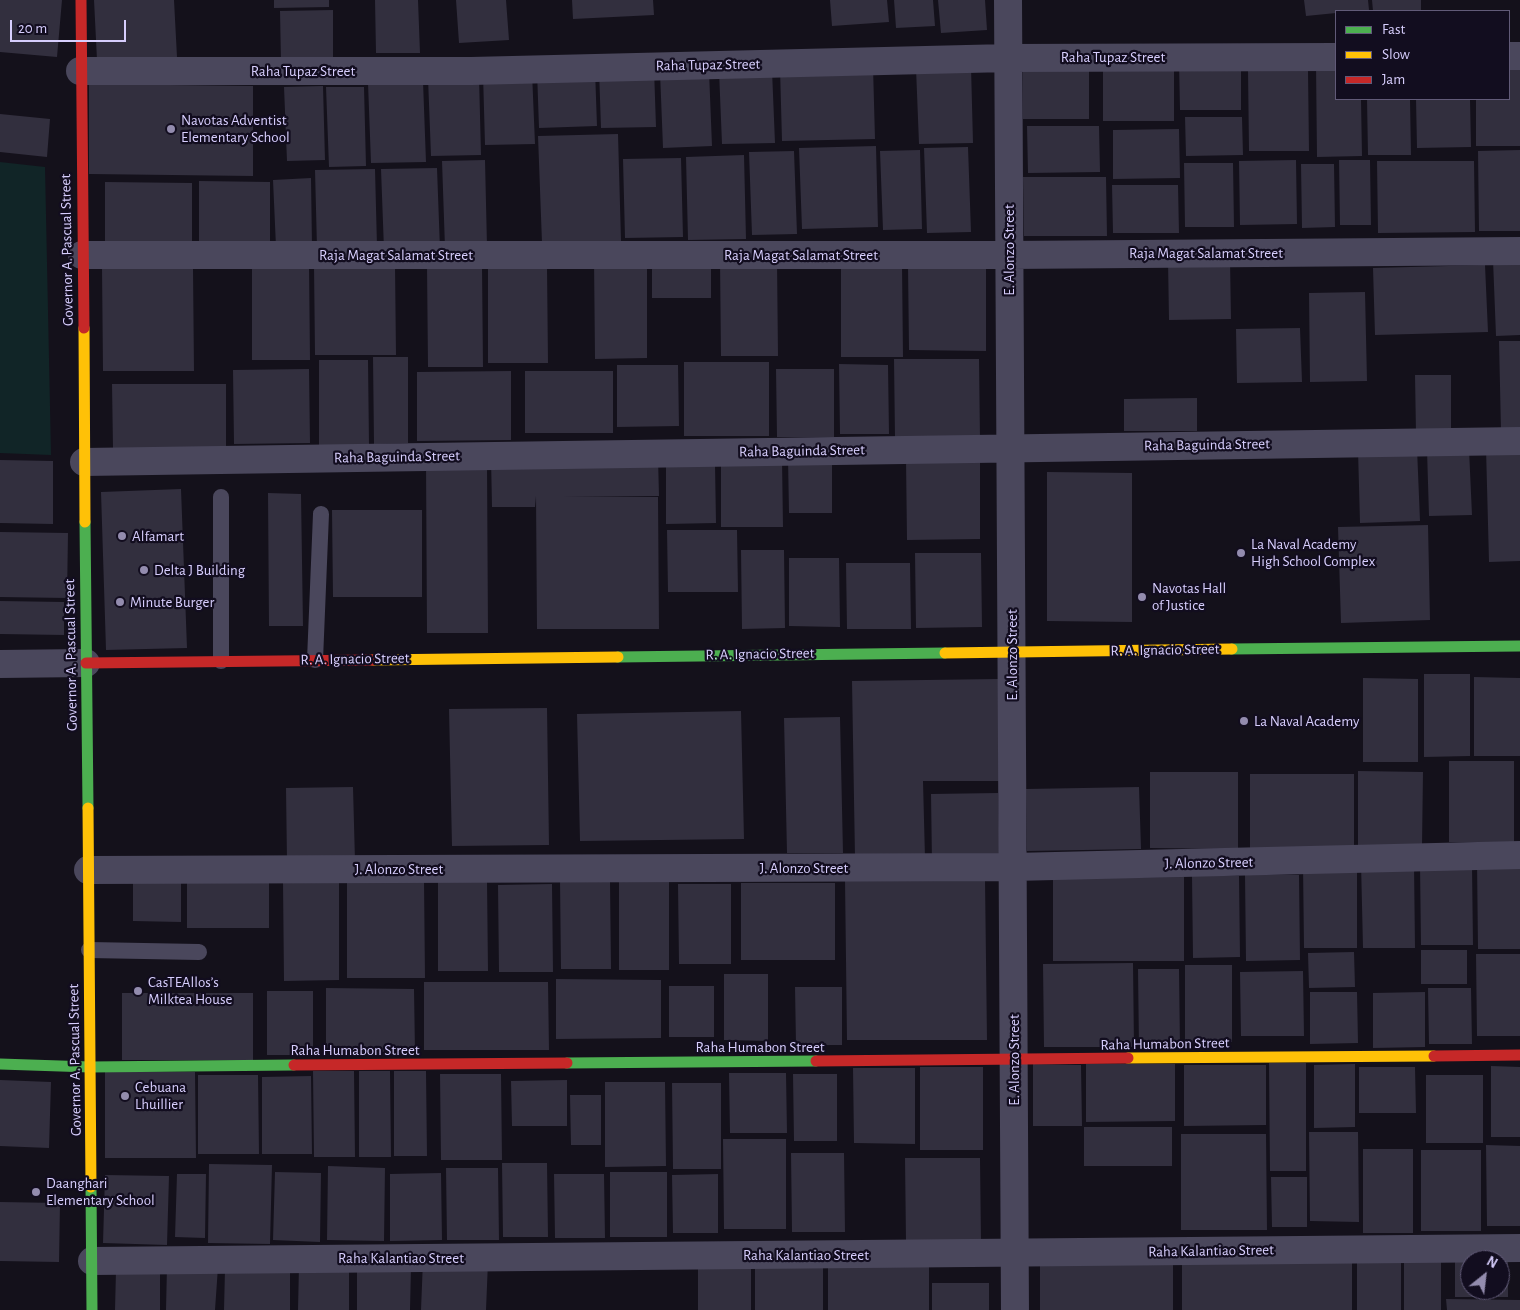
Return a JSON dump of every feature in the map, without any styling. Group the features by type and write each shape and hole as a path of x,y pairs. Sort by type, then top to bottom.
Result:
{"street":[{"name":"Governor A. Pascual Street","path":"81,0 80,71 92,1310"},
{"name":"E. Alonzo Street","path":"1008,0 1015,1310"},
{"name":"Raha Tupaz Street","path":"80,71 470,70 1008,58 1335,57"},
{"name":"Raja Magat Salamat Street","path":"82,255 1009,254 1520,251"},
{"name":"Raha Baguinda Street","path":"84,462 1520,441"},
{"name":"R. A. Ignacio Street","path":"0,664 1520,646"},
{"name":"J. Alonzo Street","path":"88,870 1013,868 1520,855"},
{"name":"Raha Humabon Street","path":"0,1064 90,1067 1520,1055"},
{"name":"Raha Kalantiao Street","path":"92,1261 1520,1248"}],"lane":[{"path":"221,497 221,661"},
{"path":"315,660 321,514"},
{"path":"89,950 199,952"}],"green space":[{"path":"0,162 45,167 51,455 0,453"}],"building":[{"path":"0,0 62,0 57,57 0,52"},
{"path":"94,0 174,0 177,57 97,60"},
{"path":"274,0 329,0 329,7 274,8"},
{"path":"375,0 418,0 420,53 376,53"},
{"path":"456,0 506,0 509,40 459,43"},
{"path":"572,0 653,0 654,15 573,19"},
{"path":"830,0 887,0 889,22 832,26"},
{"path":"894,0 933,0 935,26 896,28"},
{"path":"938,0 985,0 987,30 941,33"},
{"path":"1304,0 1368,0 1369,10 1335,10 1335,13 1306,16"},
{"path":"1372,0 1421,0 1421,10 1373,10"},
{"path":"333,10 333,61 281,62 280,11"},
{"path":"1241,60 1241,110 1180,110 1179,61"},
{"path":"1023,63 1089,63 1089,119 1023,119"},
{"path":"1316,64 1335,64 1335,100 1361,100 1362,156 1317,157"},
{"path":"873,66 875,139 782,141 780,68"},
{"path":"971,66 973,143 919,144 916,68"},
{"path":"1103,67 1174,67 1174,121 1103,121"},
{"path":"654,68 656,127 601,128 599,70"},
{"path":"1510,68 1520,68 1520,146 1476,146 1476,100 1510,100"},
{"path":"595,69 597,126 539,128 537,71"},
{"path":"772,70 775,143 722,144 719,71"},
{"path":"1248,70 1308,70 1309,151 1249,151"},
{"path":"709,71 712,146 663,148 660,72"},
{"path":"532,72 535,144 485,145 483,74"},
{"path":"479,76 481,155 431,156 428,78"},
{"path":"423,81 426,162 371,163 368,83"},
{"name":"Navotas Adventist Elementary School","path":"89,84 253,86 253,176 89,174"},
{"path":"323,86 325,160 287,161 284,87"},
{"path":"326,87 364,87 366,166 329,167"},
{"path":"1367,100 1410,100 1411,155 1368,155"},
{"path":"1416,100 1470,100 1471,147 1417,148"},
{"path":"0,114 50,119 47,157 0,152"},
{"path":"1185,117 1242,117 1243,155 1186,156"},
{"path":"1027,126 1099,126 1100,172 1028,173"},
{"path":"1179,129 1180,178 1113,179 1113,130"},
{"path":"618,134 621,241 542,243 538,136"},
{"path":"876,146 878,227 802,229 799,148"},
{"path":"968,147 971,232 927,233 924,148"},
{"path":"920,150 922,229 883,230 880,151"},
{"path":"1520,150 1520,231 1479,231 1478,151"},
{"path":"794,151 797,234 752,235 749,152"},
{"path":"744,155 746,239 688,240 686,157"},
{"path":"681,158 683,237 625,238 623,159"},
{"path":"485,160 487,246 445,248 442,161"},
{"path":"1296,160 1297,224 1240,225 1239,161"},
{"path":"1339,160 1370,160 1371,225 1340,225"},
{"path":"1377,161 1474,161 1475,232 1378,233"},
{"path":"1184,163 1233,163 1234,227 1185,227"},
{"path":"1301,164 1334,164 1335,227 1302,228"},
{"path":"437,168 440,249 384,250 381,169"},
{"path":"375,169 377,246 317,248 315,170"},
{"path":"1023,177 1106,177 1107,236 1024,236"},
{"path":"311,178 312,246 276,247 273,180"},
{"path":"199,181 270,182 270,245 199,244"},
{"path":"105,182 192,183 192,247 105,246"},
{"path":"1112,185 1178,185 1179,233 1113,233"},
{"path":"594,259 647,259 647,358 595,359"},
{"path":"1230,259 1231,319 1169,320 1168,260"},
{"path":"1520,259 1520,335 1496,336 1493,260"},
{"path":"720,260 777,260 778,356 721,356"},
{"path":"652,262 711,262 711,298 652,298"},
{"path":"841,263 902,263 903,357 841,357"},
{"path":"309,264 310,360 252,360 252,265"},
{"path":"986,264 986,351 909,350 908,265"},
{"path":"314,265 395,265 396,355 315,355"},
{"path":"482,265 483,367 428,367 427,266"},
{"path":"1485,265 1488,332 1375,335 1373,268"},
{"path":"488,266 547,266 548,363 488,363"},
{"path":"102,268 193,268 194,371 103,371"},
{"path":"1365,292 1367,381 1310,382 1309,293"},
{"path":"1300,328 1302,382 1237,383 1236,329"},
{"path":"1499,341 1520,341 1520,430 1501,431"},
{"path":"373,357 408,357 408,443 374,444"},
{"path":"894,359 979,359 980,439 895,439"},
{"path":"319,360 368,360 369,445 319,445"},
{"path":"684,362 769,362 769,436 684,436"},
{"path":"839,364 888,365 889,434 840,434"},
{"path":"617,365 678,365 679,426 617,427"},
{"path":"309,369 310,443 234,444 233,370"},
{"path":"776,369 834,369 834,437 777,437"},
{"path":"511,371 511,440 417,441 417,372"},
{"path":"525,371 613,371 613,433 525,433"},
{"path":"1415,375 1451,375 1451,433 1416,434"},
{"path":"112,384 226,384 226,449 113,449"},
{"path":"1197,398 1197,431 1124,431 1124,399"},
{"path":"1520,447 1520,561 1489,562 1486,448"},
{"path":"1417,448 1420,521 1360,523 1358,450"},
{"path":"1469,449 1472,515 1429,516 1427,450"},
{"path":"658,457 659,496 564,497 658,497 659,629 537,629 536,496 535,507 492,507 491,458"},
{"path":"832,457 832,513 789,513 788,458"},
{"path":"721,458 782,458 783,527 721,527"},
{"path":"906,459 980,459 980,539 907,540"},
{"path":"0,460 53,461 53,524 0,523"},
{"path":"426,462 487,463 488,633 427,633"},
{"path":"666,464 715,464 716,523 666,524"},
{"path":"1047,472 1132,473 1132,622 1047,621"},
{"name":"Delta J Building","path":"181,489 187,648 106,650 101,492"},
{"path":"268,493 301,494 303,626 269,626"},
{"path":"332,510 422,510 422,597 333,597"},
{"path":"1428,525 1430,620 1341,623 1338,527"},
{"path":"667,530 737,530 738,592 668,592"},
{"path":"0,532 68,533 67,598 0,597"},
{"path":"741,550 784,550 785,628 742,629"},
{"path":"915,553 981,553 982,627 916,628"},
{"path":"789,558 839,558 840,627 789,626"},
{"path":"846,563 910,563 911,629 847,629"},
{"path":"0,601 64,602 64,635 0,634"},
{"path":"1424,674 1470,674 1470,756 1424,757"},
{"path":"1474,677 1520,678 1520,756 1474,756"},
{"path":"1363,678 1418,679 1418,762 1363,762"},
{"path":"998,679 1001,781 923,781 925,858 855,858 852,681"},
{"path":"547,708 549,845 452,846 449,709"},
{"path":"741,711 744,839 580,841 577,714"},
{"path":"840,717 843,853 787,853 784,718"},
{"path":"1449,761 1514,761 1514,842 1449,842"},
{"path":"1358,771 1423,772 1422,847 1358,846"},
{"path":"1150,772 1238,772 1238,849 1150,848"},
{"path":"1250,774 1354,774 1354,855 1250,854"},
{"path":"353,787 355,861 287,862 286,788"},
{"path":"1139,787 1141,849 1027,851 1026,789"},
{"path":"998,793 1000,863 932,864 931,794"},
{"path":"1477,861 1520,861 1520,949 1478,949"},
{"path":"1361,863 1414,863 1415,948 1363,948"},
{"path":"1303,865 1357,865 1357,948 1304,948"},
{"path":"1420,865 1472,865 1473,945 1421,945"},
{"path":"133,874 181,874 181,922 133,921"},
{"path":"1245,875 1299,875 1300,960 1246,961"},
{"path":"1192,876 1239,876 1240,957 1193,958"},
{"path":"187,877 269,877 269,928 187,928"},
{"path":"1184,877 1184,961 1053,961 1053,878"},
{"path":"985,879 987,1040 847,1040 845,880"},
{"path":"347,880 424,880 425,978 347,978"},
{"path":"438,880 487,880 488,971 438,971"},
{"path":"560,880 610,880 611,969 561,969"},
{"path":"669,881 669,970 619,970 619,882"},
{"path":"283,882 339,882 339,980 284,981"},
{"path":"741,883 835,883 835,960 741,960"},
{"path":"552,884 553,972 499,972 498,885"},
{"path":"678,884 731,884 731,964 679,964"},
{"path":"1421,950 1467,950 1467,984 1421,984"},
{"path":"1354,952 1355,987 1309,988 1308,953"},
{"path":"1476,954 1520,954 1520,1036 1477,1036"},
{"path":"1133,963 1134,1047 1044,1047 1043,964"},
{"path":"1185,965 1232,965 1232,1042 1185,1043"},
{"path":"1138,969 1179,969 1180,1048 1139,1048"},
{"path":"1303,971 1304,1036 1241,1036 1240,972"},
{"path":"724,974 768,974 768,1041 724,1040"},
{"path":"556,979 661,980 661,1038 556,1039"},
{"path":"424,982 548,982 549,1050 424,1050"},
{"path":"669,986 714,986 714,1037 669,1037"},
{"path":"795,987 842,987 842,1045 796,1045"},
{"path":"326,988 414,989 415,1052 326,1052"},
{"path":"1428,988 1471,988 1472,1044 1429,1044"},
{"path":"267,991 313,991 313,1055 267,1055"},
{"path":"1310,992 1357,992 1358,1043 1310,1044"},
{"path":"1425,992 1425,1047 1373,1048 1373,993"},
{"path":"122,993 253,993 253,1060 122,1060"},
{"path":"1269,1063 1306,1063 1306,1171 1270,1171"},
{"path":"1033,1064 1081,1065 1082,1126 1033,1126"},
{"path":"1086,1064 1175,1064 1175,1121 1086,1122"},
{"path":"1355,1064 1355,1127 1314,1128 1314,1065"},
{"path":"1184,1065 1266,1065 1266,1125 1184,1126"},
{"path":"1491,1066 1520,1067 1520,1137 1491,1137"},
{"path":"920,1067 983,1067 983,1150 920,1150"},
{"path":"1359,1067 1415,1067 1416,1113 1359,1113"},
{"path":"853,1068 915,1068 915,1144 854,1143"},
{"path":"313,1071 354,1071 355,1157 314,1157"},
{"path":"359,1071 390,1071 391,1157 359,1157"},
{"path":"394,1071 426,1071 427,1156 394,1156"},
{"path":"105,1072 195,1072 196,1158 105,1158"},
{"path":"729,1073 786,1073 787,1133 730,1133"},
{"path":"440,1074 501,1074 502,1160 441,1160"},
{"path":"793,1074 837,1074 837,1141 794,1141"},
{"path":"198,1075 258,1075 259,1154 198,1154"},
{"path":"1426,1075 1483,1075 1483,1143 1426,1143"},
{"path":"311,1076 312,1154 262,1154 262,1077"},
{"path":"0,1080 51,1082 49,1148 0,1146"},
{"path":"567,1080 567,1126 512,1126 511,1081"},
{"path":"605,1082 665,1082 666,1166 605,1167"},
{"path":"672,1083 721,1083 721,1169 673,1169"},
{"path":"570,1095 601,1095 601,1145 571,1145"},
{"path":"1084,1127 1172,1127 1172,1166 1084,1166"},
{"path":"1309,1132 1358,1132 1359,1222 1310,1221"},
{"path":"1181,1134 1266,1134 1267,1230 1181,1230"},
{"path":"723,1139 786,1139 786,1229 724,1229"},
{"path":"1486,1145 1520,1146 1520,1226 1487,1226"},
{"path":"1363,1149 1413,1149 1413,1233 1363,1233"},
{"path":"1421,1150 1481,1150 1481,1231 1421,1231"},
{"path":"791,1153 844,1153 845,1232 792,1232"},
{"path":"905,1158 980,1158 981,1243 906,1243"},
{"path":"502,1163 547,1163 548,1237 503,1237"},
{"path":"209,1164 272,1165 270,1244 208,1243"},
{"path":"328,1166 385,1168 384,1241 327,1240"},
{"path":"446,1168 498,1168 499,1240 447,1240"},
{"path":"275,1172 321,1173 320,1242 273,1240"},
{"path":"610,1172 667,1172 667,1237 610,1237"},
{"path":"441,1173 442,1240 390,1241 390,1174"},
{"path":"177,1174 206,1174 205,1238 175,1237"},
{"path":"554,1174 604,1174 605,1238 555,1238"},
{"path":"718,1174 718,1233 673,1233 672,1175"},
{"path":"105,1175 169,1176 167,1245 103,1243"},
{"path":"1271,1177 1307,1177 1307,1227 1272,1227"},
{"path":"0,1202 60,1203 59,1262 0,1261"},
{"path":"1182,1253 1352,1254 1352,1310 1182,1310"},
{"path":"1040,1255 1173,1255 1173,1310 1040,1310"},
{"path":"1357,1257 1401,1257 1401,1310 1357,1310"},
{"path":"755,1259 823,1259 823,1310 755,1310"},
{"path":"423,1260 488,1262 486,1310 421,1310"},
{"path":"828,1260 929,1260 929,1310 828,1310"},
{"path":"698,1261 751,1261 751,1310 698,1310"},
{"path":"1404,1261 1441,1261 1441,1310 1404,1310"},
{"path":"1455,1262 1460,1262 1460,1297 1455,1297"},
{"path":"299,1265 349,1266 349,1310 298,1310"},
{"path":"167,1266 218,1267 215,1310 166,1310"},
{"path":"357,1266 411,1267 410,1310 357,1310"},
{"path":"225,1269 290,1270 290,1310 224,1310"},
{"path":"116,1270 160,1271 160,1310 115,1310"},
{"path":"932,1283 989,1283 989,1310 932,1310"},
{"path":"1446,1299 1520,1300 1520,1310 1447,1310"}],"traffic: fast":[{"path":"85,522 88,808"},
{"path":"1232,649 1520,646"},
{"path":"618,657 945,653"},
{"path":"567,1063 816,1061"},
{"path":"0,1064 90,1067 294,1065"},
{"path":"91,1187 92,1310"}],"traffic: slow":[{"path":"84,328 85,522"},
{"path":"945,653 1232,649"},
{"path":"373,660 618,657"},
{"path":"88,808 91,1187"},
{"path":"1128,1058 1434,1056"}],"traffic: jam":[{"path":"81,0 84,328"},
{"path":"86,663 373,660"},
{"path":"1434,1056 1520,1055"},
{"path":"816,1061 1128,1058"},
{"path":"294,1065 567,1063"}],"place":[{"name":"Navotas Adventist Elementary School","path":"171,129"},
{"name":"Alfamart","path":"122,536"},
{"name":"La Naval Academy High School Complex","path":"1241,553"},
{"name":"Delta J Building","path":"144,570"},
{"name":"Navotas Hall of Justice","path":"1142,597"},
{"name":"Minute Burger","path":"120,602"},
{"name":"La Naval Academy","path":"1244,721"},
{"name":"CasTEAllos’s Milktea House","path":"138,991"},
{"name":"Cebuana Lhuillier","path":"125,1096"},
{"name":"Daanghari Elementary School","path":"36,1192"}]}
